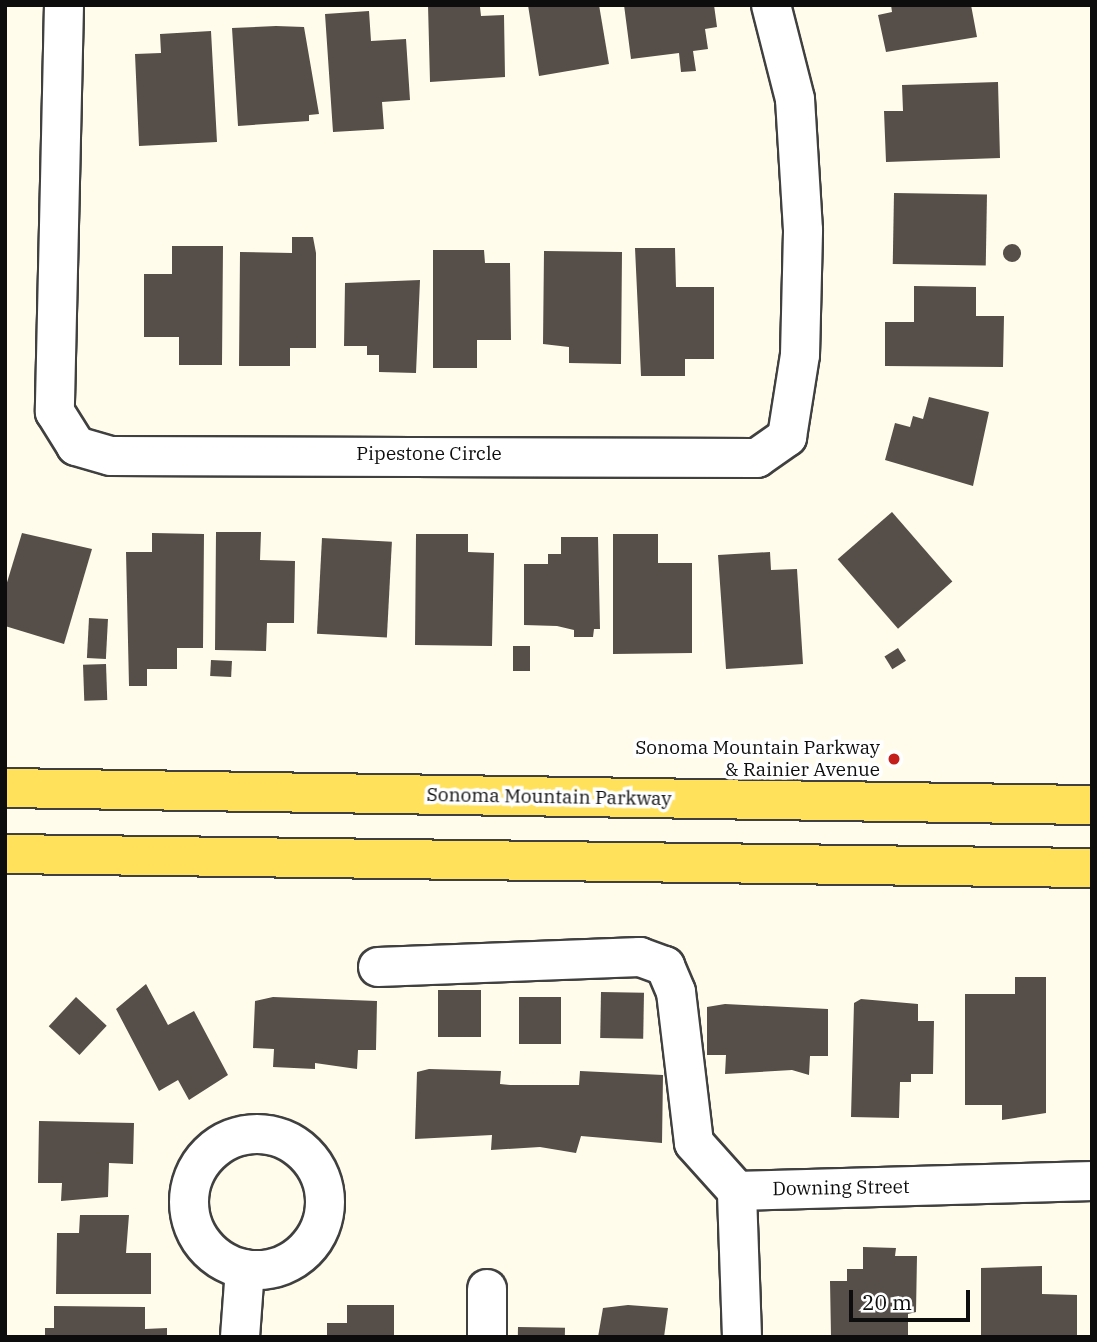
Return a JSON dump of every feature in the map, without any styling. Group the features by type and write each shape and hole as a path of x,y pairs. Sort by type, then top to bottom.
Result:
{"main road":[{"name":"Sonoma Mountain Parkway","path":"5,788 1092,806"},
{"path":"5,854 1092,868"}],"street":[{"name":"Pipestone Circle","path":"64,5 55,412 76,446 111,456 757,458 787,437 800,355 803,230 795,99 771,5"},
{"path":"378,967 640,957 665,966 676,992 694,1143 737,1191 742,1337"},
{"name":"Downing Street","path":"737,1191 1092,1181"},
{"path":"240,1337 245,1269"},
{"path":"487,1289 487,1337"}],"building":[{"path":"428,5 472,5 480,7 481,16 504,15 505,77 430,82"},
{"path":"528,5 599,5 609,64 539,76"},
{"path":"624,5 714,5 717,27 705,29 708,49 693,51 696,71 681,72 679,53 631,59"},
{"path":"891,5 971,5 977,37 886,52 878,15 892,12"},
{"path":"369,11 371,41 406,39 410,100 382,102 384,129 333,132 325,14"},
{"path":"304,27 319,114 309,115 309,121 238,126 232,28"},
{"path":"211,31 217,142 139,146 135,54 161,53 160,34"},
{"path":"998,82 1000,158 886,162 884,111 903,111 902,85"},
{"path":"894,193 987,195 986,266 893,264"},
{"path":"292,237 313,237 316,253 316,348 290,348 290,366 239,366 240,252 292,253"},
{"path":"1008,244 1016,244 1021,253 1019,260 1008,262 1003,257 1003,249"},
{"path":"172,246 223,246 222,365 179,365 179,337 144,337 144,274 172,274"},
{"path":"635,248 675,248 676,287 714,287 714,359 685,359 685,376 641,376"},
{"path":"433,250 484,250 485,263 510,263 511,340 477,340 477,368 433,368"},
{"path":"544,251 622,252 621,364 569,363 569,347 543,344"},
{"path":"420,280 416,373 379,372 379,355 367,355 367,346 344,346 345,283"},
{"path":"914,286 976,287 976,316 1004,316 1003,367 885,366 885,322 914,322"},
{"path":"929,397 989,412 973,486 885,460 895,423 910,427 913,416 923,419"},
{"path":"892,512 952,581 898,629 838,559"},
{"path":"216,532 261,532 260,560 295,561 294,623 267,623 266,651 215,650"},
{"path":"22,533 92,549 64,644 5,626 5,589"},
{"path":"152,533 204,534 203,648 177,648 177,669 147,669 147,686 129,686 126,552 152,552"},
{"path":"416,534 468,534 468,552 494,553 492,646 415,645"},
{"path":"613,534 658,534 658,563 692,563 692,653 613,654"},
{"path":"561,537 598,537 600,629 594,629 593,637 574,637 574,630 557,626 524,625 524,564 548,564 548,554 561,554"},
{"path":"322,538 392,542 387,638 317,634"},
{"path":"770,552 771,570 797,569 803,664 726,669 718,555"},
{"path":"89,618 108,619 106,659 87,658"},
{"path":"513,646 530,646 530,671 513,671"},
{"path":"898,648 906,661 892,669 884,656"},
{"path":"211,660 232,661 231,677 210,676"},
{"path":"106,664 107,700 84,701 83,665"},
{"path":"1015,977 1046,977 1046,1113 1002,1120 1002,1105 965,1105 965,994 1015,994"},
{"path":"146,984 168,1025 194,1011 228,1075 189,1100 178,1080 159,1091 116,1009"},
{"path":"438,990 481,990 481,1037 438,1037"},
{"path":"601,992 644,993 643,1039 600,1038"},
{"path":"76,997 107,1026 79,1055 49,1026"},
{"path":"273,997 377,1001 376,1050 358,1050 357,1069 315,1063 315,1069 273,1067 274,1049 253,1048 255,1001"},
{"path":"519,997 561,997 561,1044 519,1044"},
{"path":"861,999 918,1004 918,1021 934,1021 933,1074 911,1074 911,1082 900,1082 899,1118 851,1117 854,1003"},
{"path":"725,1004 828,1009 828,1056 810,1056 809,1075 792,1070 725,1074 726,1055 707,1055 707,1007"},
{"path":"429,1069 501,1071 500,1084 510,1085 579,1085 580,1071 663,1075 662,1143 581,1136 576,1153 540,1147 491,1150 492,1135 415,1139 417,1072"},
{"path":"39,1121 134,1123 133,1164 109,1163 108,1197 61,1201 62,1183 38,1183"},
{"path":"80,1215 129,1215 126,1253 151,1253 151,1294 56,1294 57,1233 79,1233"},
{"path":"863,1247 896,1248 895,1256 917,1256 916,1312 908,1314 908,1337 831,1336 830,1281 847,1281 847,1269 863,1269"},
{"path":"1042,1266 1042,1294 1077,1295 1077,1337 981,1337 981,1268"},
{"path":"347,1305 394,1305 394,1337 327,1337 327,1323 347,1323"},
{"path":"628,1305 668,1308 664,1337 598,1337 603,1308"},
{"path":"54,1306 145,1307 145,1329 167,1328 167,1337 45,1337 45,1328 54,1328"},
{"path":"518,1327 565,1328 565,1337 518,1337"}],"place":[{"name":"Sonoma Mountain Parkway & Rainier Avenue","path":"894,759"}]}
